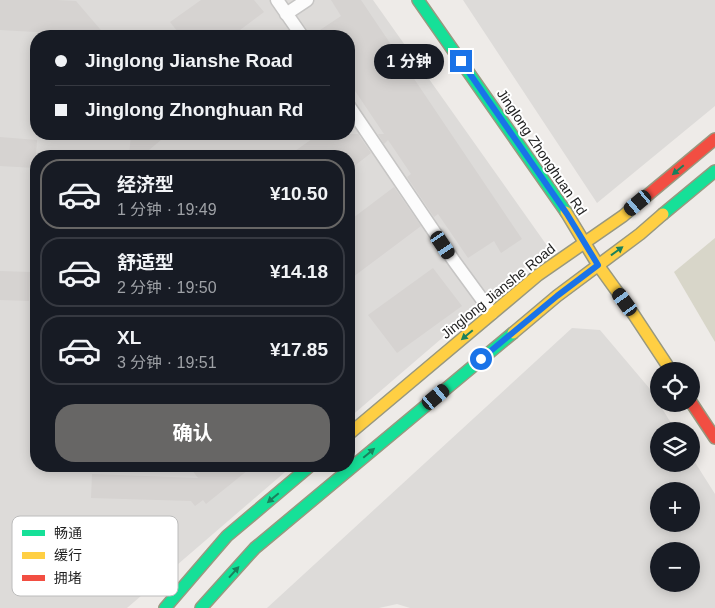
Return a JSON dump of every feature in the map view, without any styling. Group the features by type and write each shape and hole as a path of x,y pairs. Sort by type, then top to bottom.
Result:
{"main road":[{"name":"Jinglong Zhonghuan Rd","path":"418,0 567,214 598,265 665,362"},
{"name":"Jinglong Jianshe Road","path":"355,429 538,275 623,216 715,139"},
{"path":"355,464 549,302 640,234 715,170"},
{"path":"698,412 715,438"},
{"path":"178,593 227,536 303,472"},
{"path":"201,608 255,548 346,472"},
{"path":"165,608 175,596"}],"lane":[{"path":"277,0 298,30"},
{"path":"286,14 307,0"},
{"path":"355,115 454,261 492,313"}],"shaded area":[{"path":"0,0 373,0 548,247 355,413 355,150 30,150 30,472 285,472 178,564 178,516 12,516 12,596 141,596 127,608 0,608"},
{"path":"463,0 715,0 715,106 597,203"},
{"path":"715,238 715,342 674,272"},
{"path":"572,328 600,330 650,389 650,412 664,412 670,422 650,422 650,472 700,472 700,470 715,494 715,608 410,608 397,604 379,608 267,608"}],"building":[{"path":"0,0 57,0 76,1 101,30 30,30 30,32 0,30"},
{"path":"201,0 254,0 264,12 240,30 176,30 170,22"},
{"path":"331,0 361,0 522,239 501,253 494,241 468,258 438,214 434,217 407,177 411,174 388,140 384,144 378,134 384,134 355,91 355,30 320,30 341,16"},
{"path":"355,134 358,134 371,153 355,165 355,150 296,150 311,140 355,140"},
{"path":"0,137 37,140 36,150 30,150 30,168 0,166"},
{"path":"130,140 161,140 149,150 130,150"},
{"path":"394,187 421,226 355,276 355,216"},
{"path":"433,268 462,306 397,353 368,315"},
{"path":"0,271 30,272 29,301 0,300"},
{"path":"194,472 246,472 206,504 203,500 195,506 191,501 91,498 92,474 198,478"}],"traffic: fast":[{"path":"418,0 566,212"},
{"path":"663,214 715,171"},
{"path":"355,465 513,333"},
{"path":"178,593 227,536 303,472"},
{"path":"201,608 255,548 346,472"},
{"path":"165,608 175,596"}],"traffic: slow":[{"path":"355,429 538,275 623,216 643,199"},
{"path":"566,212 598,265 665,362"},
{"path":"513,333 557,296 640,234 663,214"}],"traffic: jam":[{"path":"643,199 715,139"},
{"path":"698,412 715,438"}],"route":[{"path":"461,61 567,214 598,265 557,296 481,359"}]}
